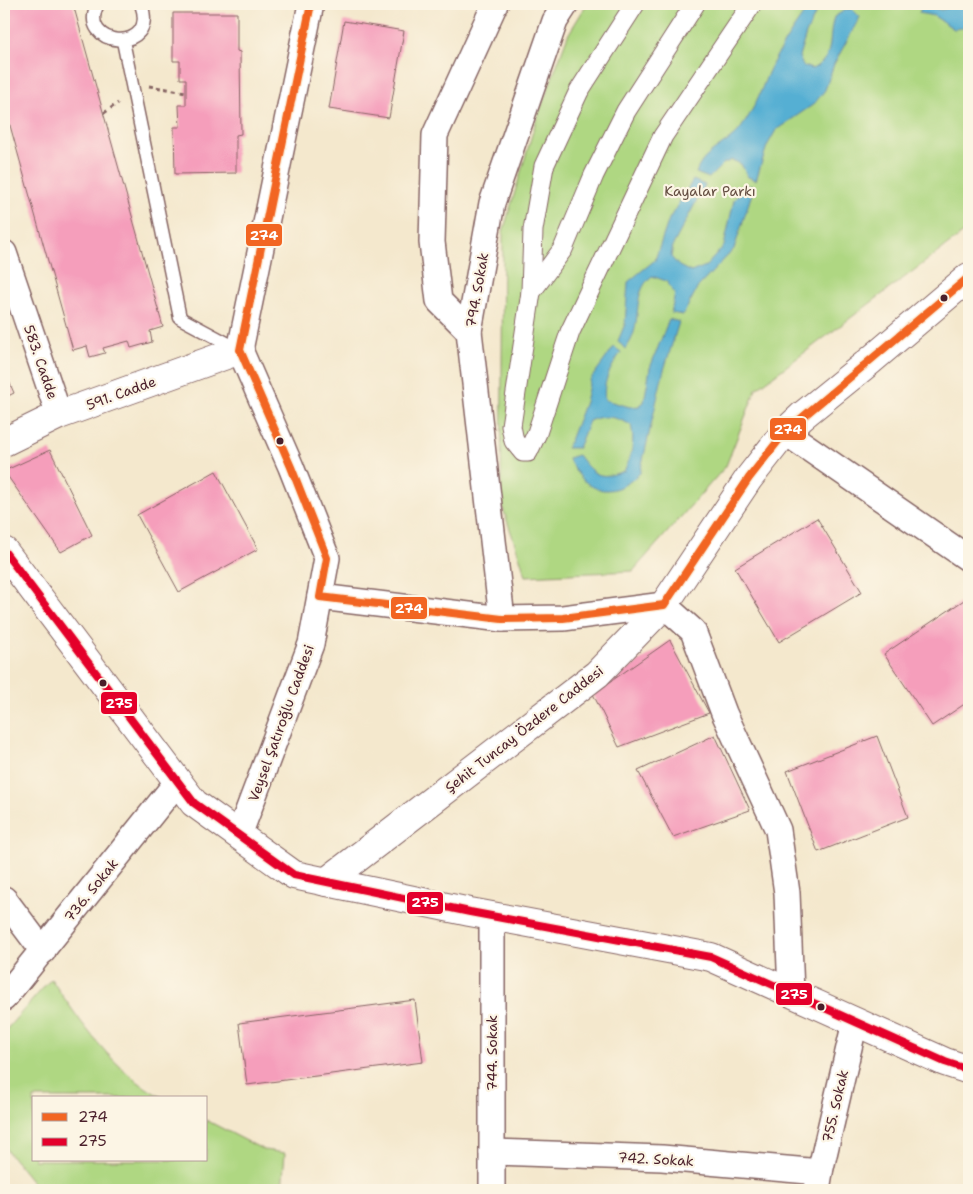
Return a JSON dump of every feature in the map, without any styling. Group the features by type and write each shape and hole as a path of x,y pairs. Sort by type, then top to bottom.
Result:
{"street":[{"path":"240,350 311,4"},
{"path":"469,332 439,301 432,242 435,135 495,4"},
{"name":"794. Sokak","path":"502,619 469,332 492,203 555,21 566,4"},
{"path":"635,4 579,91 544,166 533,230 531,292 511,426 514,441 523,452 528,452 570,332 663,136 752,4"},
{"path":"531,292 563,249 594,175 626,111 695,4"},
{"name":"583. Cadde","path":"4,253 60,415"},
{"name":"Şehit Tuncay Özdere Caddesi","path":"326,882 598,674 664,605 749,478 786,432 802,416 969,277"},
{"name":"591. Cadde","path":"4,442 60,415 240,350"},
{"name":"Veysel Şatıroğlu Caddesi","path":"240,350 291,466 327,558 311,644 240,835"},
{"path":"786,432 969,559"},
{"path":"4,551 194,803 294,875 492,917 711,957 945,1062 969,1070"},
{"path":"320,597 502,619 564,618 664,605 693,631 724,712 778,830 786,893 791,993"},
{"name":"736. Sokak","path":"4,998 178,781"},
{"path":"4,899 43,950"},
{"name":"744. Sokak","path":"492,917 492,1190"},
{"name":"755. Sokak","path":"819,1181 856,1022"},
{"name":"742. Sokak","path":"492,1152 662,1158 819,1181"}],"lane":[{"path":"98,4 94,17 100,32 106,38 123,41 131,38 142,27 144,19 141,4"},
{"path":"123,41 180,318 240,350"}],"path":[{"path":"131,83 186,92"}],"green space":[{"name":"Kayalar Parkı","path":"587,4 969,4 969,229 756,389 726,466 633,571 526,576 501,503 503,232 536,121 568,35"},
{"path":"51,979 100,1046 129,1075 160,1096 32,1096 32,1162 208,1162 208,1121 264,1150 285,1153 282,1190 39,1190 4,1147 4,1032"}],"water":[{"path":"811,4 820,4 806,34 799,57 803,66 812,69 825,59 828,53 834,17 847,9 852,9 860,17 834,64 825,90 814,104 776,130 767,146 756,180 748,177 741,164 732,160 723,164 709,178 696,173 710,153 736,134 746,121 777,55"},
{"path":"923,4 941,10 960,4 969,4 969,27 954,29 934,16 919,13"},
{"path":"693,180 705,185 673,245 671,257 679,266 691,272 706,266 724,246 734,200 747,185 754,187 734,249 698,287 683,315 671,313 675,294 666,281 652,276 645,283 641,292 634,331 625,349 618,341 625,324 628,282 655,260 669,219"},
{"path":"669,319 679,322 663,373 640,473 618,488 609,490 599,489 582,479 568,458 578,455 593,472 603,475 616,474 624,471 627,465 631,454 633,437 631,425 615,418 605,417 589,421 578,448 567,448 585,402 590,380 614,347 621,352 606,381 605,400 630,407 639,406 644,402 650,368"}],"building":[{"path":"4,4 73,4 163,327 150,331 152,342 131,348 129,341 103,348 105,353 90,357 87,346 73,350 4,104"},
{"path":"173,13 237,13 237,51 240,52 241,134 236,135 236,173 175,174 174,127 180,127 179,105 186,105 186,79 180,79 180,61 173,61"},
{"path":"344,21 404,31 389,118 329,109"},
{"path":"4,370 14,393 4,398"},
{"path":"50,450 92,535 61,552 4,471"},
{"path":"216,471 258,549 179,592 137,515"},
{"path":"817,518 862,592 779,642 735,568"},
{"path":"964,600 969,607 969,701 932,726 884,654"},
{"path":"670,640 709,713 619,747 593,694"},
{"path":"715,735 750,810 673,837 638,771"},
{"path":"877,736 908,817 818,852 787,771"},
{"path":"415,1000 423,1062 247,1085 239,1023"}],"transit line":[{"name":"274","path":"311,4 240,350 291,467 327,558 320,597 502,619 563,618 664,605 749,478 785,432 969,277"},
{"name":"275","path":"4,551 194,803 294,875 470,912 711,957 945,1062 969,1070"}]}
